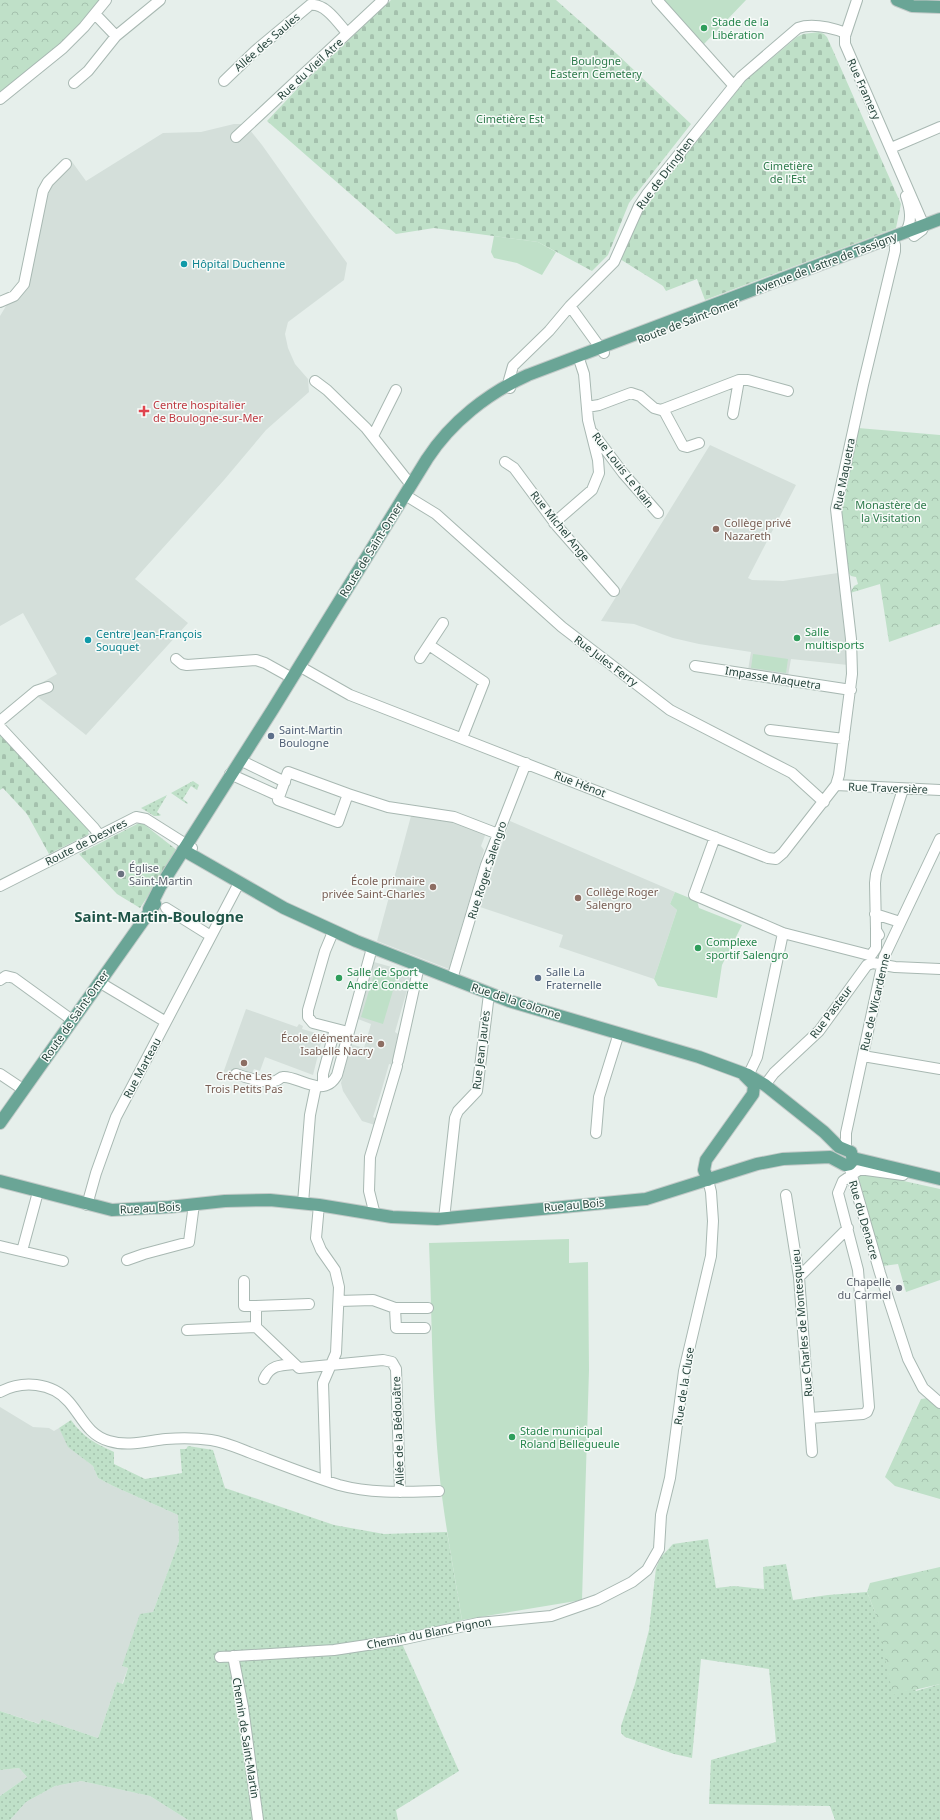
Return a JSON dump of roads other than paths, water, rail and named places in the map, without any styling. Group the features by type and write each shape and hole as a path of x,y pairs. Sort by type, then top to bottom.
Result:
{"main road":[{"path":"899,1 915,6 940,7"},
{"name":"Avenue de Lattre de Tassigny","path":"893,240 932,227 940,219"},
{"name":"Route de Saint-Omer","path":"0,1123 149,909 164,892 188,849 299,666 408,490 437,444 462,419 482,402 509,383 602,351 893,240"},
{"name":"Rue de la Colonne","path":"188,849 239,883 288,910 333,932 372,948 489,994 699,1057 770,1084 824,1132 847,1160"},
{"path":"708,1180 704,1170 706,1160 753,1094 754,1085 746,1076"},
{"name":"Rue au Bois","path":"0,1181 87,1205 115,1210 244,1200 303,1203 375,1215 411,1219 444,1219 646,1199 757,1164 783,1159 827,1157 936,1178"}],"street":[{"path":"0,99 53,57 95,14 106,0"},
{"path":"74,83 88,71 116,36 160,0"},
{"path":"657,0 734,86"},
{"name":"Rue Framery","path":"857,0 844,41 903,176 932,227"},
{"name":"Rue du Vieil Atre","path":"236,137 379,1"},
{"name":"Allée des Saules","path":"224,81 255,51 310,5 317,5 324,8 347,33"},
{"path":"95,14 116,36"},
{"name":"Rue de Dringhen","path":"509,383 513,366 549,331 570,306 614,262 639,206 647,194 747,72 798,28 807,26 830,28 846,33"},
{"path":"891,148 940,126"},
{"path":"0,302 14,296 24,284 43,191 48,182 66,164"},
{"name":"Rue Framery","path":"903,176 910,216 910,234"},
{"name":"Rue Maquetra","path":"836,785 844,739 852,674 850,639 836,509 863,385 895,251 893,240"},
{"path":"570,306 602,351"},
{"path":"554,522 587,496 597,480 599,464 589,426 584,374 580,359"},
{"path":"586,407 599,405 631,394 640,396 654,408 660,410 739,380 748,380 788,391"},
{"path":"733,414 739,380"},
{"path":"315,381 354,415 373,436 408,490"},
{"path":"373,436 396,390"},
{"path":"663,409 683,446 687,448 699,443"},
{"name":"Rue Louis Le Nain","path":"589,426 622,473 658,513"},
{"name":"Rue Michel Ange","path":"505,462 514,468 554,522 614,591"},
{"name":"Rue Jules Ferry","path":"408,490 562,627 670,710 792,773 824,802"},
{"path":"420,658 443,624"},
{"path":"429,645 484,682 462,738"},
{"path":"176,659 182,664 187,665 256,660 265,663 292,678"},
{"name":"Rue Hénot","path":"299,666 350,695 768,858 776,859 781,856 792,844 836,785"},
{"name":"Impasse Maquetra","path":"696,666 851,690"},
{"path":"0,721 36,692 48,687"},
{"path":"0,727 94,828 97,832 96,837"},
{"path":"770,730 844,739"},
{"path":"242,761 284,782"},
{"name":"Rue Roger Salengro","path":"452,979 486,865 526,763"},
{"path":"348,794 338,822 278,800 288,772 388,807 454,817 498,834"},
{"path":"233,776 280,796"},
{"name":"Rue Traversière","path":"836,785 940,790"},
{"path":"715,837 694,895 783,933 870,955 874,953 876,948 876,874 903,789"},
{"name":"Route de Desvres","path":"1,882 133,818 146,818 188,849"},
{"name":"Rue de Wicardenne","path":"847,1160 846,1140 848,1125 882,965 889,945 940,839"},
{"name":"Rue Marteau","path":"87,1205 114,1123 209,935 239,883"},
{"path":"166,908 209,935"},
{"path":"875,914 900,922"},
{"path":"876,930 881,938 889,945"},
{"path":"333,932 325,951 308,1014 312,1022 348,1032"},
{"path":"753,1094 770,1084 765,1078 758,1075 756,1069 757,1057 783,933"},
{"path":"236,1074 272,1082 285,1077 320,1086 331,1082 336,1078 372,948"},
{"name":"Rue Pasteur","path":"770,1084 819,1031 864,967 870,964 895,967 940,969"},
{"path":"375,1215 369,1191 370,1157 397,1063 419,966"},
{"path":"0,980 6,976 14,978 72,1020"},
{"path":"99,982 166,1022"},
{"name":"Rue Jean Jaurès","path":"444,1219 455,1118 458,1111 477,1091 489,994"},
{"path":"303,1203 310,1115 320,1086 335,1029"},
{"path":"596,1133 599,1097 619,1033"},
{"path":"863,1056 940,1069"},
{"path":"746,1076 757,1057"},
{"path":"0,1074 24,1090"},
{"path":"824,1132 838,1136 843,1134 848,1125"},
{"path":"810,1418 863,1414 867,1412 869,1407 858,1270 838,1193 847,1160"},
{"name":"Rue du Denacre","path":"847,1160 880,1274 908,1359 923,1388 940,1403"},
{"name":"Rue de la Cluse","path":"649,1567 659,1549 661,1515 671,1473 684,1371 711,1256 713,1221 712,1192 708,1180"},
{"path":"22,1251 38,1192"},
{"name":"Rue Charles de Montesquieu","path":"786,1195 799,1277 812,1452"},
{"path":"127,1260 189,1242 194,1204"},
{"path":"319,1205 316,1238 319,1246 337,1274 339,1287 336,1353 323,1383 326,1480"},
{"path":"799,1277 848,1228"},
{"path":"0,1246 63,1261"},
{"path":"244,1281 244,1306 309,1304"},
{"path":"339,1301 372,1300 395,1308 428,1308"},
{"path":"256,1306 256,1327 299,1368 330,1365"},
{"path":"395,1308 396,1328 425,1328"},
{"path":"187,1330 256,1327"},
{"name":"Allée de la Bédouâtre","path":"330,1365 386,1360 392,1362 396,1366 400,1492"},
{"path":"264,1379 269,1370 274,1366 294,1364"},
{"path":"0,1392 14,1386 29,1384 54,1390 70,1403 91,1431 100,1438 115,1443 131,1444 190,1438 212,1440 326,1480 369,1490 400,1492 438,1491"},
{"name":"Chemin du Blanc Pignon","path":"220,1657 334,1650 400,1640 478,1622 551,1616 577,1609 611,1593 632,1582 649,1567"},
{"name":"Chemin de Saint-Martin","path":"233,1656 243,1708 258,1820"}],"place":[{"name":"Stade de la Libération","path":"704,28"},
{"name":"Hôpital Duchenne","path":"184,264"},
{"name":"Centre hospitalier de Boulogne-sur-Mer","path":"144,411"},
{"name":"Collège privé Nazareth","path":"716,529"},
{"name":"Salle multisports","path":"797,638"},
{"name":"Centre Jean-François Souquet","path":"88,640"},
{"name":"Saint-Martin Boulogne","path":"271,736"},
{"name":"Église Saint-Martin","path":"121,874"},
{"name":"École primaire privée Saint-Charles","path":"433,887"},
{"name":"Collège Roger Salengro","path":"578,898"},
{"name":"Complexe sportif Salengro","path":"698,948"},
{"name":"Salle de Sport André Condette","path":"339,978"},
{"name":"Salle La Fraternelle","path":"538,978"},
{"name":"École élémentaire Isabelle Nacry","path":"381,1044"},
{"name":"Crèche Les Trois Petits Pas","path":"244,1063"},
{"name":"Chapelle du Carmel","path":"899,1288"},
{"name":"Stade municipal Roland Bellegueule","path":"512,1437"}],"district":[{"name":"Saint-Martin-Boulogne","path":"159,917"}],"park label":[{"name":"Boulogne Eastern Cemetery","path":"596,67"},
{"name":"Cimetière Est","path":"510,119"},
{"name":"Cimetière de l'Est","path":"788,172"},
{"name":"Monastère de la Visitation","path":"891,511"}]}
